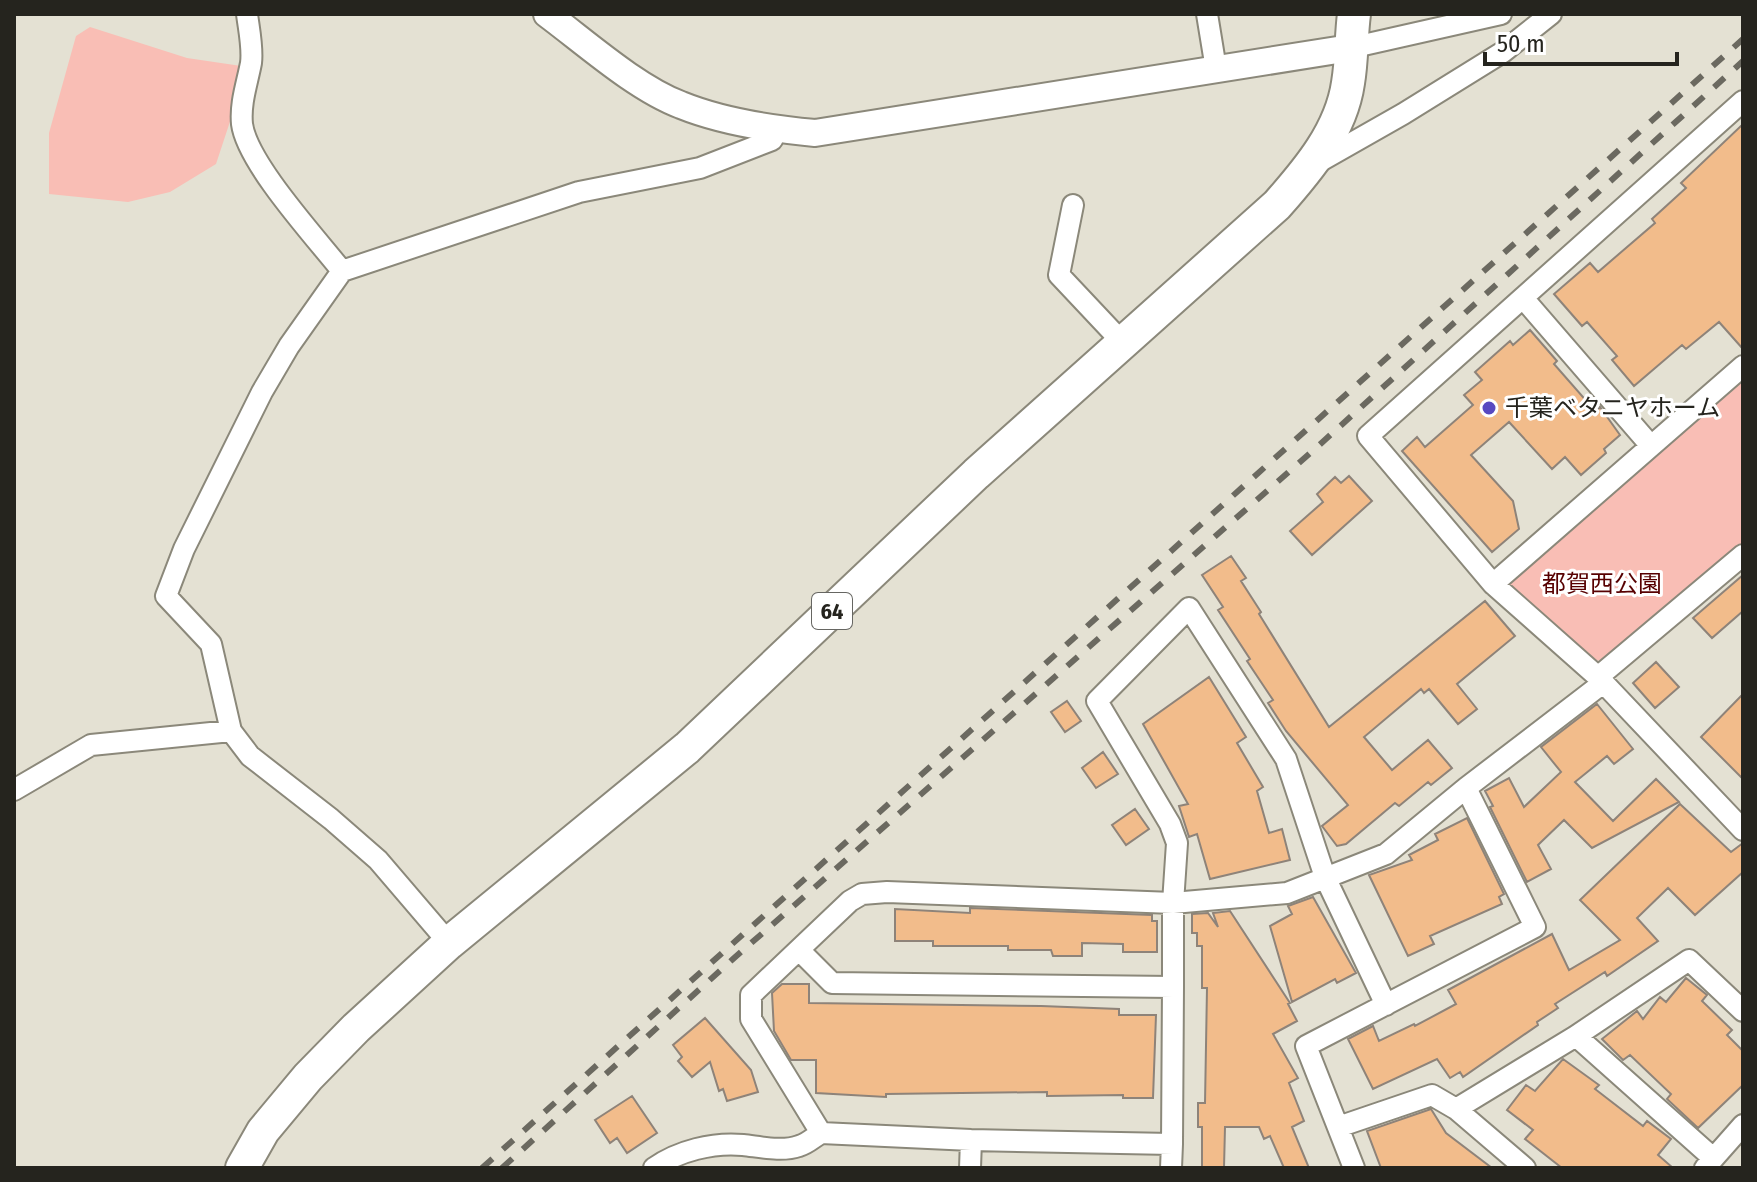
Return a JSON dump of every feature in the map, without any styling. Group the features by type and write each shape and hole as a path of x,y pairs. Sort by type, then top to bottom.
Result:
{"main road":[{"name":"64","path":"242,1168 263,1131 308,1077 356,1028 449,943 687,748 976,474 1277,205 1311,166 1335,124 1348,84 1354,14"}],"street":[{"path":"247,14 251,60 242,102 242,126 252,150 268,175 342,271"},
{"path":"547,14 647,87 680,105 777,130 815,133 1350,48 1501,14"},
{"path":"1207,14 1216,69"},
{"path":"1311,166 1503,52 1551,14"},
{"path":"1743,101 1368,436 1493,584 1600,680 1743,830"},
{"path":"449,943 378,860 250,756 231,731 211,644 166,596 184,549 262,392 289,346 342,271 579,192 700,168 772,140 777,130"},
{"path":"1073,205 1059,275 1123,343"},
{"path":"1523,298 1651,446"},
{"path":"1493,584 1743,366"},
{"path":"821,1133 751,1019 751,995 850,901 862,894 887,892 1173,903 1287,893 1386,854 1600,680 1743,555"},
{"path":"1171,1168 1173,903 1177,843 1170,824 1097,701 1189,608 1286,759 1325,877 1386,1005"},
{"path":"14,790 91,745 231,731"},
{"path":"1354,1168 1306,1046 1535,927 1466,788"},
{"path":"800,951 832,983 1173,987"},
{"path":"1456,1109 1576,1036 1689,960 1743,1011"},
{"path":"1576,1036 1709,1163 1743,1125"},
{"path":"1338,1127 1432,1095 1456,1109 1525,1168"},
{"path":"654,1168 671,1156 690,1151 738,1145 771,1149 799,1146 821,1133 1172,1144"},
{"path":"970,1168 971,1140"}],"green space":[{"path":"90,27 187,58 248,67 216,164 170,192 128,202 49,194 49,133 76,36"},
{"name":"都賀西公園","path":"1743,381 1743,542 1607,661 1591,660 1508,584"}],"building":[{"path":"1743,124 1743,349 1719,322 1686,349 1682,345 1634,386 1612,360 1617,356 1587,322 1582,326 1554,294 1590,263 1598,272 1655,223 1652,219 1686,188 1681,183"},
{"path":"1530,330 1557,361 1554,364 1596,412 1600,407 1620,435 1604,449 1606,453 1581,475 1565,457 1552,469 1509,422 1471,455 1513,501 1519,529 1492,552 1402,451 1417,437 1425,447 1473,405 1464,395 1482,380 1475,372 1510,341 1513,345"},
{"path":"1349,476 1372,501 1312,555 1290,531 1323,502 1317,494 1335,477 1341,483"},
{"path":"1231,556 1246,578 1241,581 1261,612 1259,614 1329,727 1485,601 1515,636 1457,684 1477,709 1458,724 1429,689 1424,693 1421,689 1364,737 1392,770 1428,740 1452,768 1431,785 1428,782 1399,806 1395,803 1346,844 1337,846 1322,826 1348,805 1286,731 1268,703 1273,700 1218,610 1223,607 1202,575"},
{"path":"1743,575 1743,611 1712,638 1693,618"},
{"path":"1656,662 1679,687 1655,708 1633,683"},
{"path":"1209,677 1246,737 1237,743 1263,787 1257,791 1269,833 1282,829 1290,860 1210,879 1197,834 1189,837 1179,806 1188,804 1143,724"},
{"path":"1743,694 1743,779 1701,737"},
{"path":"1067,701 1081,721 1065,732 1051,712"},
{"path":"1597,704 1633,749 1614,764 1607,756 1575,782 1613,821 1656,779 1679,802 1592,848 1564,820 1538,845 1551,869 1527,882 1485,791 1509,778 1524,807 1561,772 1541,747"},
{"path":"1103,752 1118,774 1096,788 1082,768"},
{"path":"1680,804 1731,852 1743,843 1743,872 1695,915 1668,888 1637,918 1658,941 1607,976 1605,972 1555,1004 1558,1008 1537,1022 1538,1025 1463,1077 1460,1072 1450,1078 1437,1059 1373,1089 1348,1039 1373,1026 1379,1041 1415,1026 1456,1004 1448,990 1552,934 1569,970 1620,940 1580,900"},
{"path":"1135,809 1149,829 1126,845 1112,825"},
{"path":"1467,818 1504,894 1499,897 1502,904 1430,936 1434,944 1408,956 1369,875 1412,860 1409,855 1438,840 1435,834"},
{"path":"1313,897 1356,973 1337,983 1335,979 1292,1002 1270,926 1292,914 1288,906"},
{"path":"970,908 1152,915 1152,921 1157,921 1157,952 1123,952 1123,944 1082,943 1082,956 1053,956 1051,950 1008,950 1008,946 933,946 933,941 895,941 895,909 970,913"},
{"path":"1230,911 1290,1003 1297,1021 1273,1034 1298,1078 1289,1083 1304,1121 1292,1127 1309,1168 1284,1168 1270,1136 1264,1139 1259,1127 1225,1127 1224,1168 1202,1168 1202,1127 1198,1127 1198,1103 1205,1103 1207,988 1202,988 1202,946 1197,946 1197,933 1192,933 1192,914 1208,913 1218,927 1213,913"},
{"path":"1686,978 1707,995 1702,1001 1732,1030 1727,1035 1743,1051 1743,1085 1698,1128 1667,1099 1671,1094 1630,1055 1623,1060 1602,1039 1637,1011 1643,1019 1660,997 1666,1002"},
{"path":"782,984 809,984 809,1003 1041,1006 1119,1009 1119,1015 1156,1015 1153,1098 1123,1098 1123,1095 1047,1096 1047,1092 886,1094 886,1097 816,1093 816,1060 791,1060 774,1031 772,993"},
{"path":"705,1018 751,1070 758,1092 727,1101 723,1089 719,1091 710,1062 692,1077 678,1061 682,1057 673,1045"},
{"path":"1563,1059 1599,1085 1595,1089 1643,1126 1647,1121 1671,1139 1658,1155 1673,1168 1562,1168 1525,1139 1533,1130 1507,1110 1526,1085 1535,1091"},
{"path":"632,1096 657,1133 627,1153 617,1138 610,1143 595,1120"},
{"path":"1431,1109 1446,1133 1492,1168 1381,1168 1367,1131"}],"railway":[{"path":"482,1168 1743,39"},
{"path":"502,1168 733,959 1316,448 1743,61"}],"place":[{"name":"千葉ベタニヤホーム","path":"1489,408"}]}
